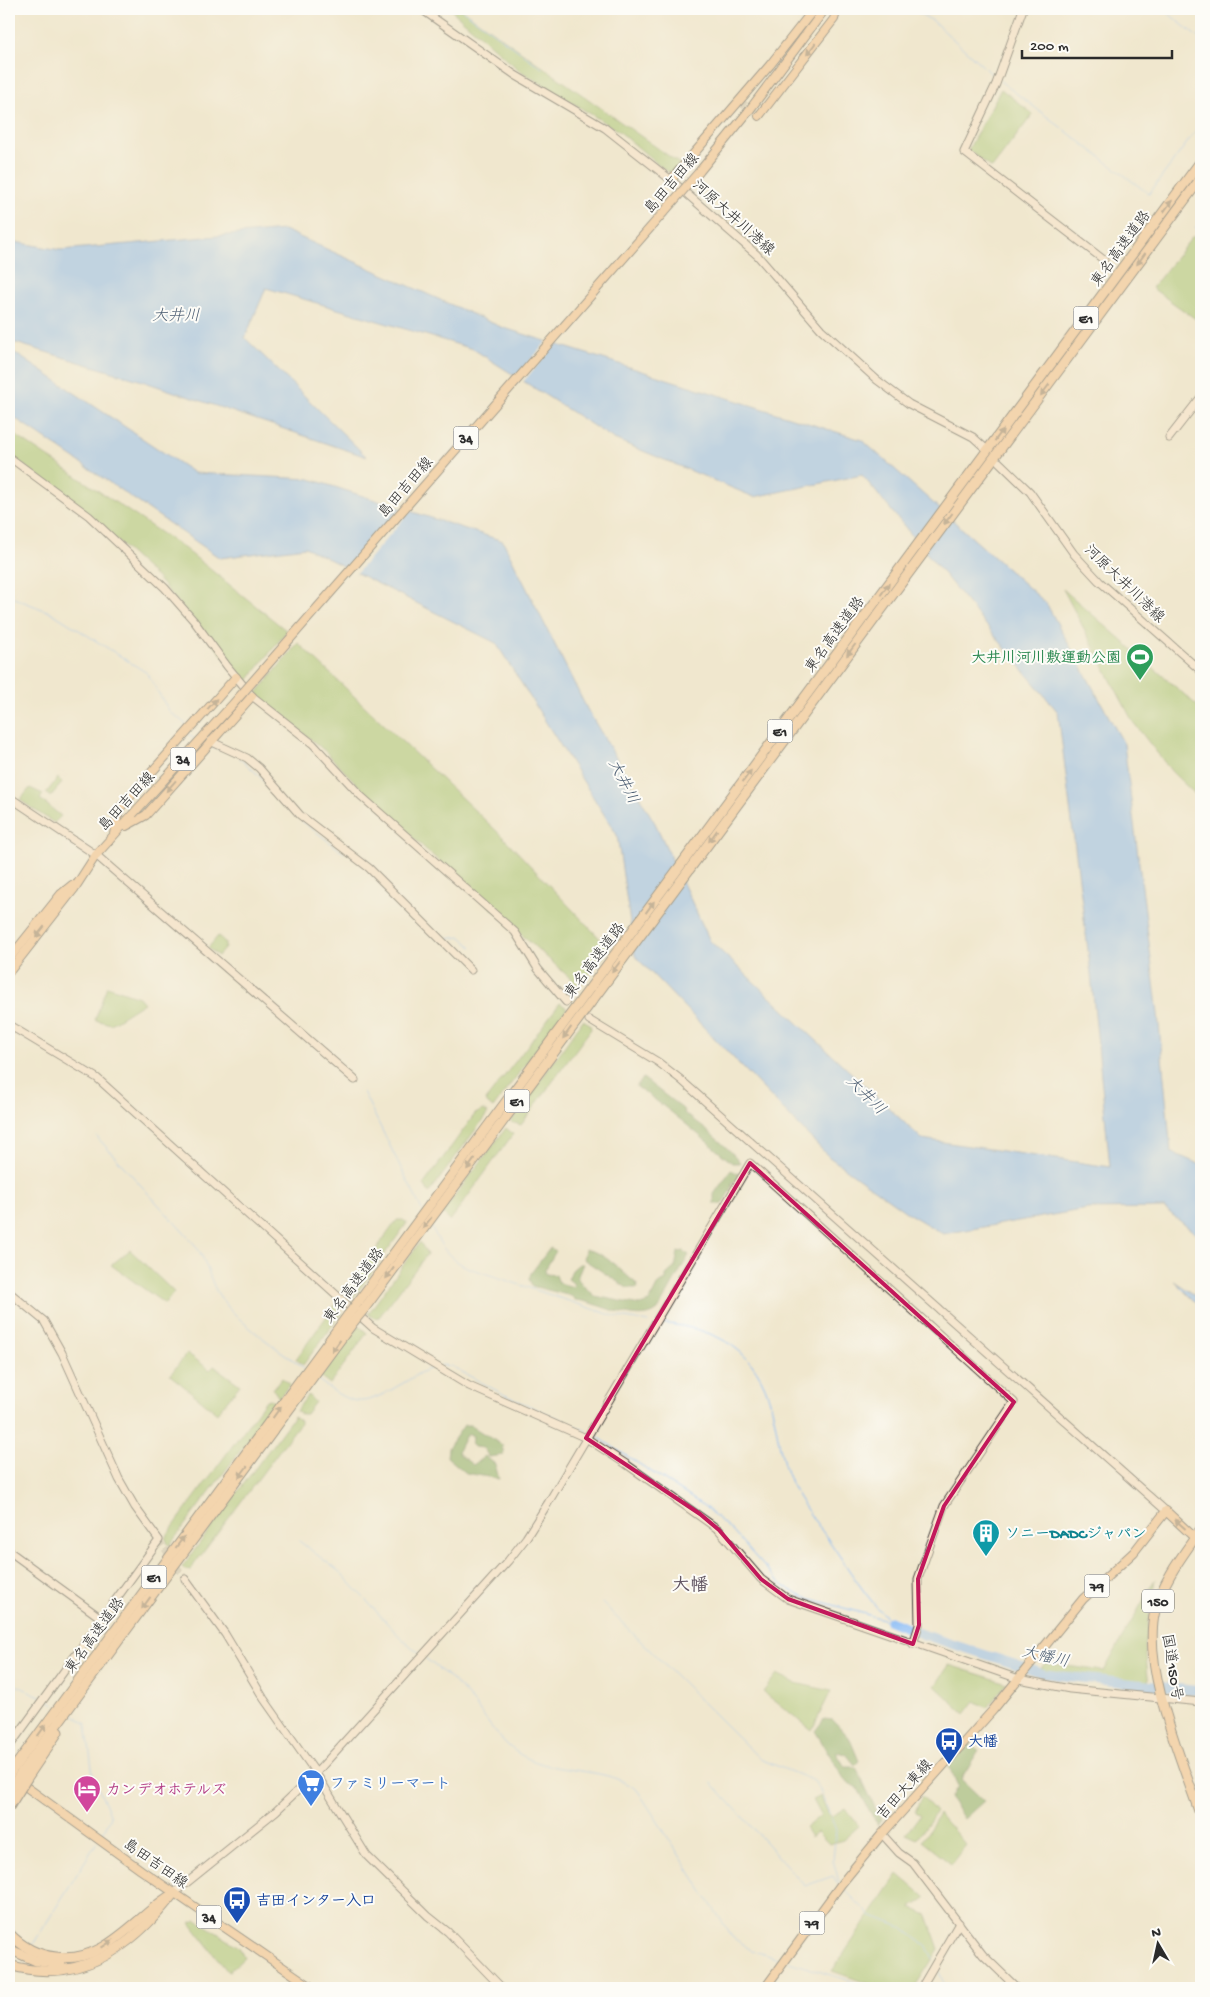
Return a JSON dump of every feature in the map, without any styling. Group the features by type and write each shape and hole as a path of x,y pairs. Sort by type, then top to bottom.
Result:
{"highway":[{"name":"東名高速道路","path":"974,477 1201,161"},
{"name":"東名高速道路","path":"361,1305 432,1201 593,991 974,477 1201,178"},
{"name":"東名高速道路","path":"16,1774 112,1650 351,1318 438,1210 593,991"},
{"name":"東名高速道路","path":"9,1791 16,1774 299,1389"},
{"name":"国道150号","path":"1199,1535 1173,1568 1155,1612 1153,1643 1162,1697 1201,1817"},
{"path":"9,1807 16,1774"},
{"path":"9,1949 24,1958 45,1963 76,1961 88,1956 115,1939 174,1893"},
{"path":"9,1965 32,1972 58,1971 84,1966 110,1954 152,1922 174,1893"},
{"path":"9,1933 25,1947 44,1956 71,1958 88,1956"},
{"path":"9,1954 37,1967 58,1971"}],"main road":[{"path":"671,180 814,9"},
{"name":"島田吉田線","path":"748,112 825,9"},
{"name":"島田吉田線","path":"9,959 62,894 79,878 114,834 240,697 699,172 794,58 830,9"},
{"path":"759,116 834,19 837,9"},
{"path":"114,834 119,809 236,678"},
{"path":"114,834 146,815 252,696"},
{"path":"188,730 207,745"},
{"name":"島田吉田線","path":"9,972 74,889 79,878"},
{"path":"1166,1511 1199,1535"},
{"name":"吉田大東線","path":"764,1988 840,1886 882,1834 1019,1679 1083,1599 1134,1552 1166,1511"},
{"name":"島田吉田線","path":"16,1774 106,1844 174,1893 314,1988"}],"street":[{"name":"河原大井川港線","path":"421,9 515,75 605,128 671,180 757,255 821,329 877,380 909,404 973,438 985,448"},
{"path":"1023,9 996,84 964,152 1104,260"},
{"path":"1170,438 1201,397"},
{"path":"9,458 88,516 130,554 194,621 236,678 252,696 312,744 361,796 515,932 542,974 566,1002"},
{"name":"河原大井川港線","path":"999,462 1030,492 1074,554 1099,581 1201,671"},
{"path":"207,745 247,758 259,768 300,815 369,868 471,970"},
{"path":"9,797 96,855 354,1080"},
{"path":"589,1020 658,1062 680,1079 1166,1511"},
{"path":"9,1025 97,1078 373,1328 445,1373 482,1392 586,1438 720,1530 762,1579 788,1599 915,1640 1019,1679 1087,1691 1201,1702"},
{"path":"174,1893 276,1811 316,1773 482,1592 526,1538 750,1163 1014,1402 944,1506 918,1579 919,1625 915,1640"},
{"path":"9,1292 44,1321 62,1353 119,1479 134,1507 159,1540 9,1746"},
{"path":"9,1551 101,1618"},
{"path":"185,1579 225,1634 264,1699 316,1773 367,1856 428,1916 448,1932 502,1988"},
{"path":"882,1834 899,1853 913,1863 983,1955 1018,1988"},
{"path":"921,1988 959,1923"}],"highlighted area":[{"path":"750,1163 1014,1402 944,1506 918,1579 919,1625 913,1644 788,1599 761,1579 719,1530 700,1514 586,1438"}],"green space":[{"path":"450,9 461,9 680,164 672,173 666,171 620,132 519,70"},
{"path":"1001,89 1033,114 992,168 968,150"},
{"path":"1193,236 1201,243 1201,314 1197,320 1152,288"},
{"path":"9,431 185,549 287,631 246,683 157,578 70,498 9,455"},
{"name":"大井川河川敷運動公園","path":"1063,589 1201,709 1201,800 1172,772 1133,722"},
{"path":"298,643 505,839 610,949 579,986 384,812 325,751 256,694"},
{"path":"58,778 62,783 50,797 46,793"},
{"path":"30,788 43,794 40,799 61,816 54,823 20,800"},
{"path":"218,936 225,942 225,948 218,956 208,948"},
{"path":"107,986 139,997 144,1003 111,1024 95,1020"},
{"path":"560,1003 567,1008 493,1108 486,1100"},
{"path":"583,1020 590,1024 591,1029 521,1125 511,1122"},
{"path":"643,1078 683,1109 685,1114 724,1145 740,1163 732,1163 674,1114 637,1087"},
{"path":"483,1110 488,1113 429,1193 424,1184 475,1114"},
{"path":"506,1128 513,1134 450,1221 442,1213"},
{"path":"731,1170 739,1174 738,1179 732,1183 722,1204 714,1204 714,1194"},
{"path":"397,1220 403,1220 407,1223 353,1298 346,1291"},
{"path":"420,1242 427,1254 379,1317 374,1318 368,1314"},
{"path":"550,1248 556,1251 545,1270 546,1274 556,1275 559,1283 574,1287 573,1283 568,1279 572,1270 579,1264 583,1264 577,1278 595,1296 640,1305 649,1302 658,1284 666,1280 666,1275 675,1267 678,1252 684,1251 689,1255 658,1310 640,1316 617,1312 584,1301 575,1300 571,1296 532,1286 529,1279 531,1273"},
{"path":"585,1249 607,1258 637,1284 638,1288 627,1288 583,1259"},
{"path":"130,1250 174,1292 165,1304 111,1265"},
{"path":"334,1306 337,1306 342,1313 303,1365 296,1359"},
{"path":"359,1326 367,1333 330,1384 321,1377"},
{"path":"187,1353 210,1370 214,1366 240,1385 217,1413 170,1375"},
{"path":"282,1378 290,1384 279,1398 273,1389"},
{"path":"308,1395 315,1402 306,1414 301,1414 296,1411"},
{"path":"270,1399 276,1403 169,1546 165,1538 266,1400"},
{"path":"294,1416 300,1420 300,1423 190,1570 185,1570 182,1567"},
{"path":"464,1425 470,1425 502,1445 504,1455 489,1457 483,1448 474,1447 471,1444 473,1436 467,1433 458,1451 460,1455 473,1465 485,1456 495,1464 499,1479 466,1473 447,1457 448,1448"},
{"path":"1155,1579 1145,1646 1149,1686 1070,1678 1040,1670 1045,1663 1104,1671"},
{"path":"949,1665 1007,1683 987,1708 975,1701 965,1714 935,1686"},
{"path":"777,1674 795,1683 831,1691 812,1730 763,1692"},
{"path":"824,1719 833,1720 849,1737 859,1761 855,1765 846,1754 836,1752 845,1767 856,1767 881,1820 877,1825 857,1787 846,1782 815,1731"},
{"path":"969,1744 979,1750 961,1779 984,1801 964,1819 950,1798 958,1786 949,1767"},
{"path":"821,1796 830,1817 845,1808 859,1826 843,1840 829,1844 817,1832 811,1837 805,1828 821,1815 813,1800"},
{"path":"922,1796 936,1812 917,1839 906,1834 920,1815 915,1812"},
{"path":"939,1814 966,1845 951,1864 922,1841"},
{"path":"898,1874 926,1898 911,1908 927,1915 939,1949 914,1988 881,1988 832,1971"},
{"path":"197,1920 239,1947 244,1958 228,1972 190,1923"}],"water":[{"name":"大井川","path":"284,230 501,327 862,440 1046,603 1124,744 1158,1014 1171,1152 1201,1165 1201,1238 1164,1208 1087,1209 943,1234 906,1212 829,1157 635,956 617,835 496,643 305,547 220,558 9,414 9,349 194,473 310,479 503,541 587,709 655,823 710,941 922,1139 1110,1167 1091,974 1058,712 862,475 754,497 614,439 473,349 266,288 245,338 367,457 139,380 9,341 9,241 61,250"},
{"path":"1174,1281 1201,1299 1201,1308"}],"pier":[{"path":"549,339 558,342 522,383 515,378"},
{"path":"403,506 412,509 355,575 346,571"}],"waterway":[{"path":"461,9 542,68"},
{"path":"911,9 933,21 995,77"},
{"path":"1163,9 1201,40"},
{"path":"1000,81 1149,194 1201,124"},
{"path":"1195,227 1201,231"},
{"path":"9,596 52,613 147,673 169,711 187,725 186,728"},
{"path":"189,735 196,740"},
{"path":"210,747 219,749"},
{"path":"240,759 297,816"},
{"path":"303,822 344,853"},
{"path":"444,939 461,937 472,947"},
{"path":"363,1092 422,1210"},
{"path":"97,1137 196,1246 217,1292 225,1304 257,1334 304,1368"},
{"path":"431,1226 438,1240 450,1256 469,1268 614,1316 648,1322"},
{"path":"661,1323 682,1326 717,1337 745,1357 756,1371 765,1388 772,1408 784,1463 798,1497 858,1582 889,1620"},
{"path":"441,1365 451,1366 503,1394 587,1431"},
{"path":"317,1379 341,1396 360,1401 379,1396 422,1372 433,1368"},
{"path":"593,1434 704,1506 732,1531 784,1586 801,1596 890,1621"},
{"path":"299,1541 341,1573 399,1636 420,1654"},
{"path":"602,1603 760,1759 814,1781 820,1790 836,1830 833,1860 839,1882"},
{"name":"大幡川","path":"890,1621 924,1635 1045,1674 1201,1691"},
{"path":"425,1658 459,1686 502,1740 519,1754 542,1764 614,1778 638,1791 732,1937 751,1950 782,1960"},
{"path":"9,1682 42,1697"},
{"path":"48,1700 54,1704"},
{"path":"72,1713 86,1724 93,1775 111,1816 101,1837"},
{"path":"712,1783 805,1886 833,1876 838,1884"},
{"path":"32,1946 97,1842"},
{"path":"842,1887 870,1915 903,1928 927,1947 934,1960"},
{"path":"789,1962 873,1988"},
{"path":"937,1966 945,1988"},
{"path":"34,1984 36,1988"}],"tunnel":[{"path":"739,101 759,116"},
{"path":"159,1540 185,1579"}],"place":[{"name":"大井川河川敷運動公園","path":"1140,681"},
{"name":"ソニーDADCジャパン","path":"986,1557"},
{"name":"大幡","path":"949,1765"},
{"name":"ファミリーマート","path":"311,1807"},
{"name":"カンデオホテルズ","path":"87,1813"},
{"name":"吉田インター入口","path":"237,1924"}],"district":[{"name":"大幡","path":"690,1584"}]}
